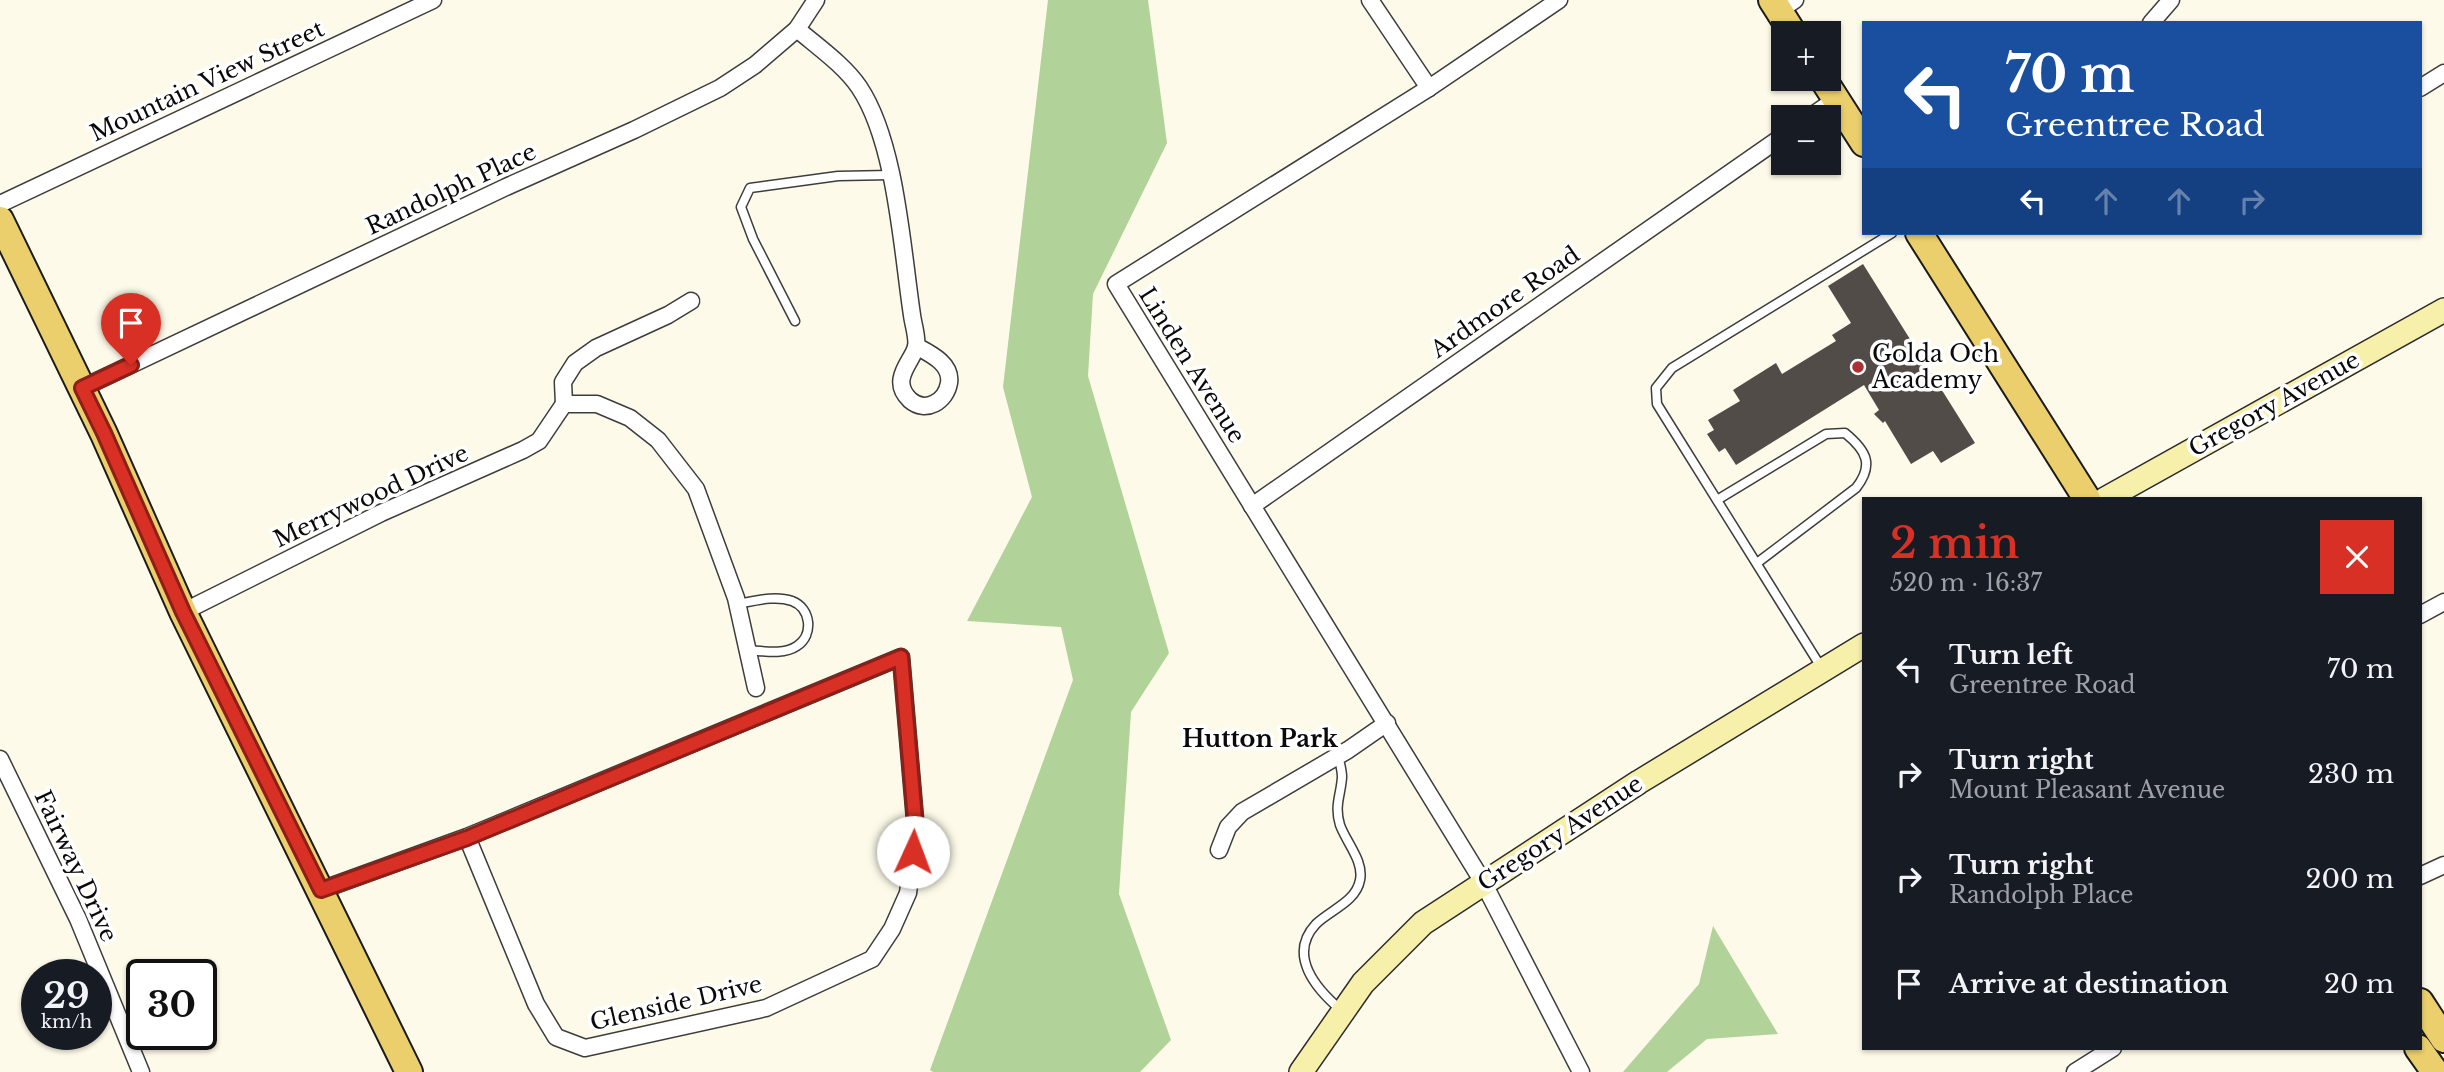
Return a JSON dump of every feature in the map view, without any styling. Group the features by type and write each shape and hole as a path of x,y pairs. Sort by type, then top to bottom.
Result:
{"main road":[{"path":"1782,4 1788,21"},
{"path":"1830,91 1862,141"},
{"path":"0,220 104,433 183,612 409,1072"},
{"path":"1920,235 2086,497"},
{"name":"Gregory Avenue","path":"2109,497 2444,310"},
{"name":"Gregory Avenue","path":"1301,1072 1363,983 1423,923 1639,782 1862,646"},
{"path":"2422,1005 2444,1039"},
{"path":"2419,1050 2435,1072"}],"street":[{"name":"Mountain View Street","path":"0,204 433,0"},
{"name":"Randolph Place","path":"82,388 720,88 755,65 797,29 816,0"},
{"path":"1370,0 1429,88"},
{"name":"Linden Avenue","path":"1559,0 1429,88 1116,285 1483,882 1581,1072"},
{"path":"2153,21 2171,0"},
{"path":"797,29 842,68 859,87 876,118 891,175 916,346"},
{"path":"2422,87 2444,73"},
{"name":"Ardmore Road","path":"1252,506 1771,144"},
{"name":"Merrywood Drive","path":"183,612 381,513 539,441 564,404 563,382 575,363 596,348 668,315 691,301"},
{"path":"564,404 597,404 630,418 658,440 696,489 737,604 757,688"},
{"path":"2422,614 2444,602"},
{"name":"Glenside Drive","path":"901,657 916,831 908,893 892,929 872,959 766,1008 585,1048 556,1037 536,1004 467,838 901,657"},
{"path":"1219,850 1228,827 1242,812 1338,756 1387,723"},
{"name":"Fairway Drive","path":"0,759 78,919 141,1072"},
{"path":"321,890 467,838"},
{"path":"2422,875 2444,864"},
{"path":"2075,1072 2110,1050"}],"lane":[{"path":"795,321 753,239 741,207 750,188 838,176 891,175"},
{"path":"1823,670 1657,404 1656,387 1672,368 1889,235"},
{"path":"1717,500 1826,434 1845,433 1860,446 1866,460 1866,475 1856,488 1756,564"},
{"path":"737,604 765,599 795,602 805,611 809,625 807,636 797,646 784,651 748,650"},
{"path":"1338,756 1342,776 1336,802 1340,823 1360,865 1360,880 1349,899 1315,925 1305,944 1303,959 1325,997 1343,1012"}],"green space":[{"path":"1048,0 1148,0 1167,143 1093,294 1088,376 1169,653 1131,712 1119,894 1171,1040 1140,1072 933,1072 930,1070 1073,680 1061,627 967,621 1032,497 1003,387"},
{"path":"1713,926 1778,1034 1707,1039 1667,1072 1623,1072 1699,984"}],"building":[{"name":"Golda Och Academy","path":"1863,264 1975,443 1941,463 1933,451 1911,464 1885,421 1883,423 1874,414 1879,410 1864,385 1736,465 1725,448 1719,452 1707,434 1714,430 1708,420 1740,401 1733,390 1776,363 1782,374 1836,341 1832,335 1851,323 1828,286"}],"place":[{"name":"Golda Och Academy","path":"1858,367"}],"district":[{"name":"Hutton Park","path":"1260,738"}],"route":[{"path":"131,365 82,388 183,612 321,890 467,838 901,657 916,831 913,852"}]}
